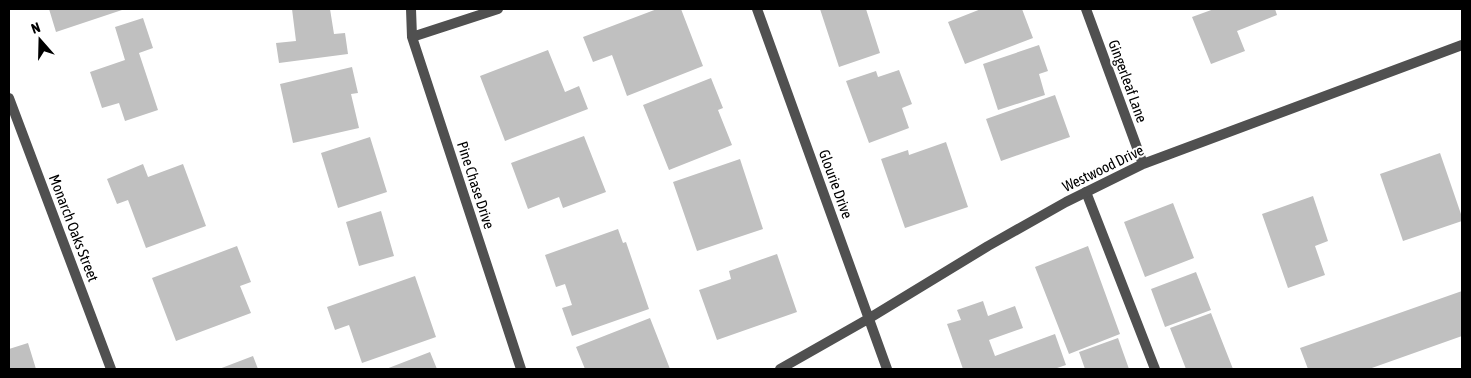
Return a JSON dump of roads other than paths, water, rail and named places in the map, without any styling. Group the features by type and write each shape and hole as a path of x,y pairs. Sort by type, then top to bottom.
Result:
{"street":[{"name":"Pine Chase Drive","path":"411,9 412,37 521,369"},
{"path":"412,37 498,9"},
{"name":"Glourie Drive","path":"757,9 886,369"},
{"name":"Gingerleaf Lane","path":"1086,9 1142,164"},
{"name":"Westwood Drive","path":"780,369 868,319 988,246 1086,192 1142,164 1462,45"},
{"name":"Monarch Oaks Street","path":"9,98 111,369"},
{"path":"1086,192 1155,369"}]}
